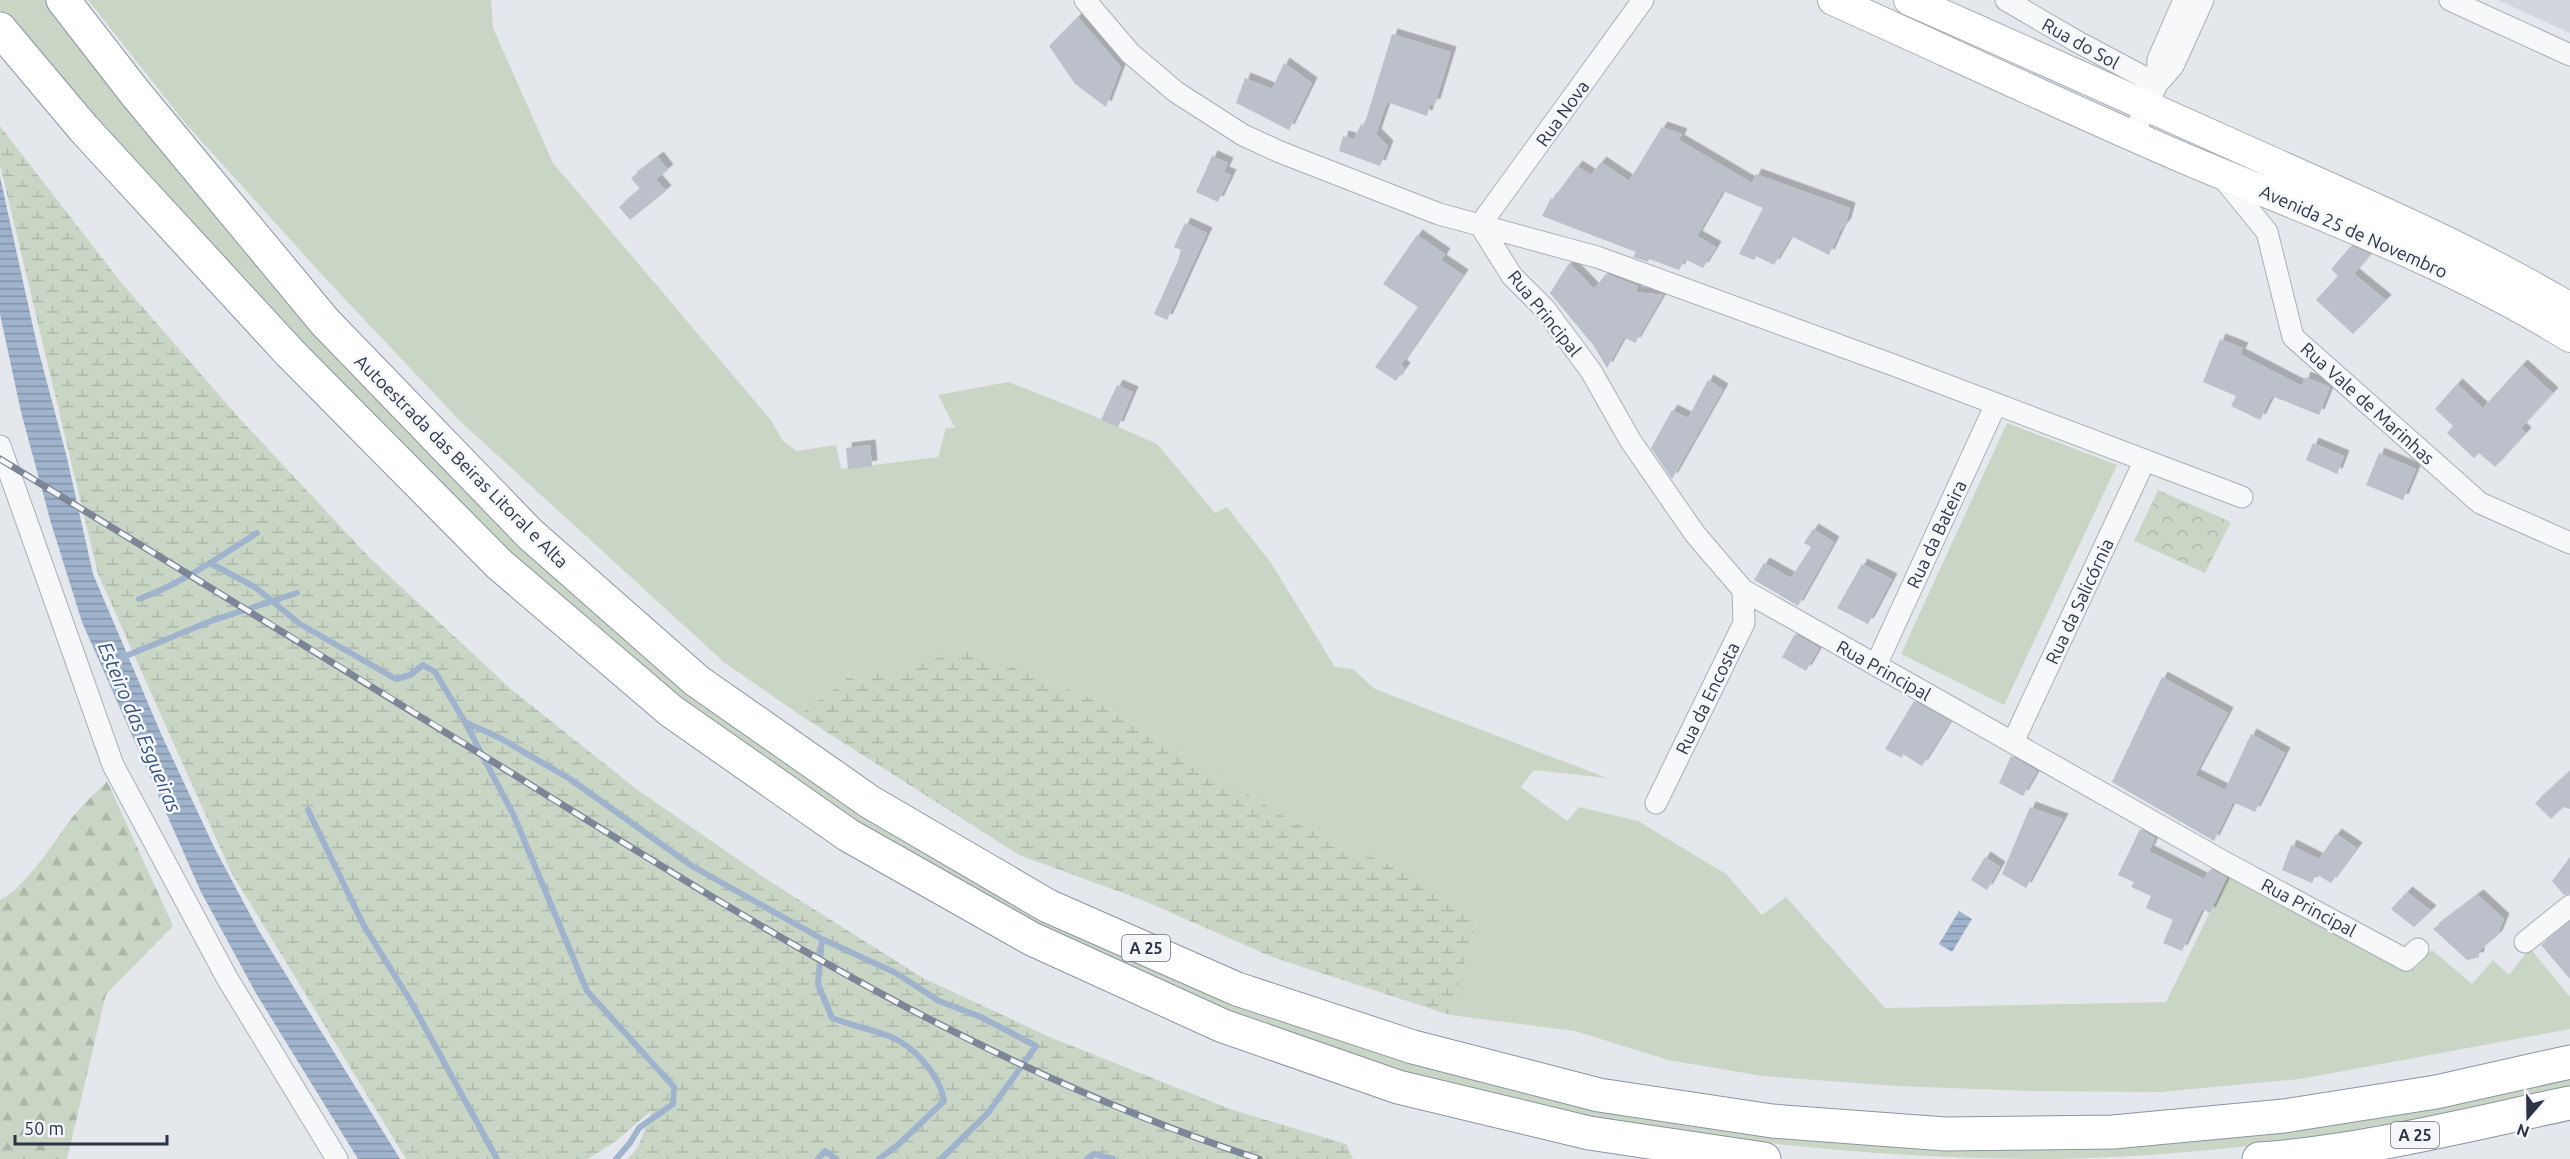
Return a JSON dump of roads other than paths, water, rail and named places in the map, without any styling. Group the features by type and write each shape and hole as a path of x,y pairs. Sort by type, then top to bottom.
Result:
{"highway":[{"name":"Autoestrada das Beiras Litoral e Alta","path":"63,0 136,94 325,322 530,534 697,681 870,802 1048,906 1238,989 1413,1047 1599,1095 1772,1120 1945,1134 2113,1132 2284,1116 2436,1092 2570,1062"},
{"name":"A 25","path":"0,29 84,129 291,353 499,564 671,711 848,835 1032,939 1234,1030 1398,1087 1589,1133 1764,1159"},
{"name":"A 25","path":"2259,1159 2290,1157 2439,1131 2570,1103"}],"street":[{"path":"1085,0 1130,53 1208,114 1243,135 1404,202 1597,257 2242,497"},
{"name":"Rua Nova","path":"1480,225 1643,0"},
{"name":"Avenida 25 de Novembro","path":"1833,0 2219,173 2385,243 2518,305 2570,337"},
{"name":"Avenida 25 de Novembro","path":"1909,0 2152,95 2523,279 2570,308"},
{"name":"Rua do Sol","path":"2006,0 2076,41 2152,95"},
{"path":"2152,95 2158,60 2184,0"},
{"path":"2133,135 2152,95 2173,66 2202,0"},
{"path":"2450,0 2570,56"},
{"name":"Rua Vale de Marinhas","path":"2219,173 2245,202 2267,232 2294,337 2481,502 2570,543"},
{"name":"Rua Principal","path":"1480,225 1512,276 1545,309 1591,371 1630,440 1695,534 1743,590 2224,862 2406,960 2418,949"},
{"name":"Rua da Bateira","path":"1876,665 1996,404"},
{"path":"0,447 113,765 227,978 337,1159"},
{"name":"Rua da Salicórnia","path":"2013,742 2145,460"},
{"name":"Rua da Encosta","path":"1656,803 1744,623 1743,590"},
{"path":"2525,942 2570,906"}],"water":[{"name":"Esteiro das Esgueiras","path":"0,177 37,345 67,458 93,574 162,736 215,849 259,931 400,1159 358,1159 257,995 201,892 82,622 51,523 21,412 0,314"},
{"path":"1959,911 1972,919 1952,952 1939,944"}],"waterway":[{"path":"139,599 185,578 257,533"},
{"path":"210,563 255,587 300,624 396,679 410,675 423,665 435,672 465,722 514,816 587,991 674,1087 673,1104 639,1128 616,1159"},
{"path":"121,658 211,621 297,593"},
{"path":"465,722 500,738 570,779 692,866 822,939 818,984 832,1018 889,1036 908,1047 924,1062 942,1091 944,1101 898,1145 879,1159"},
{"path":"308,810 364,926 410,1000 497,1159"},
{"path":"822,939 896,973 939,1001 981,1017 1036,1046 988,1113 941,1159"},
{"path":"818,1159 825,1151 836,1159"},
{"path":"1087,1159 1094,1154 1113,1159"}],"railway":[{"path":"0,459 692,885 874,990 1062,1083 1159,1124 1259,1159"}]}
